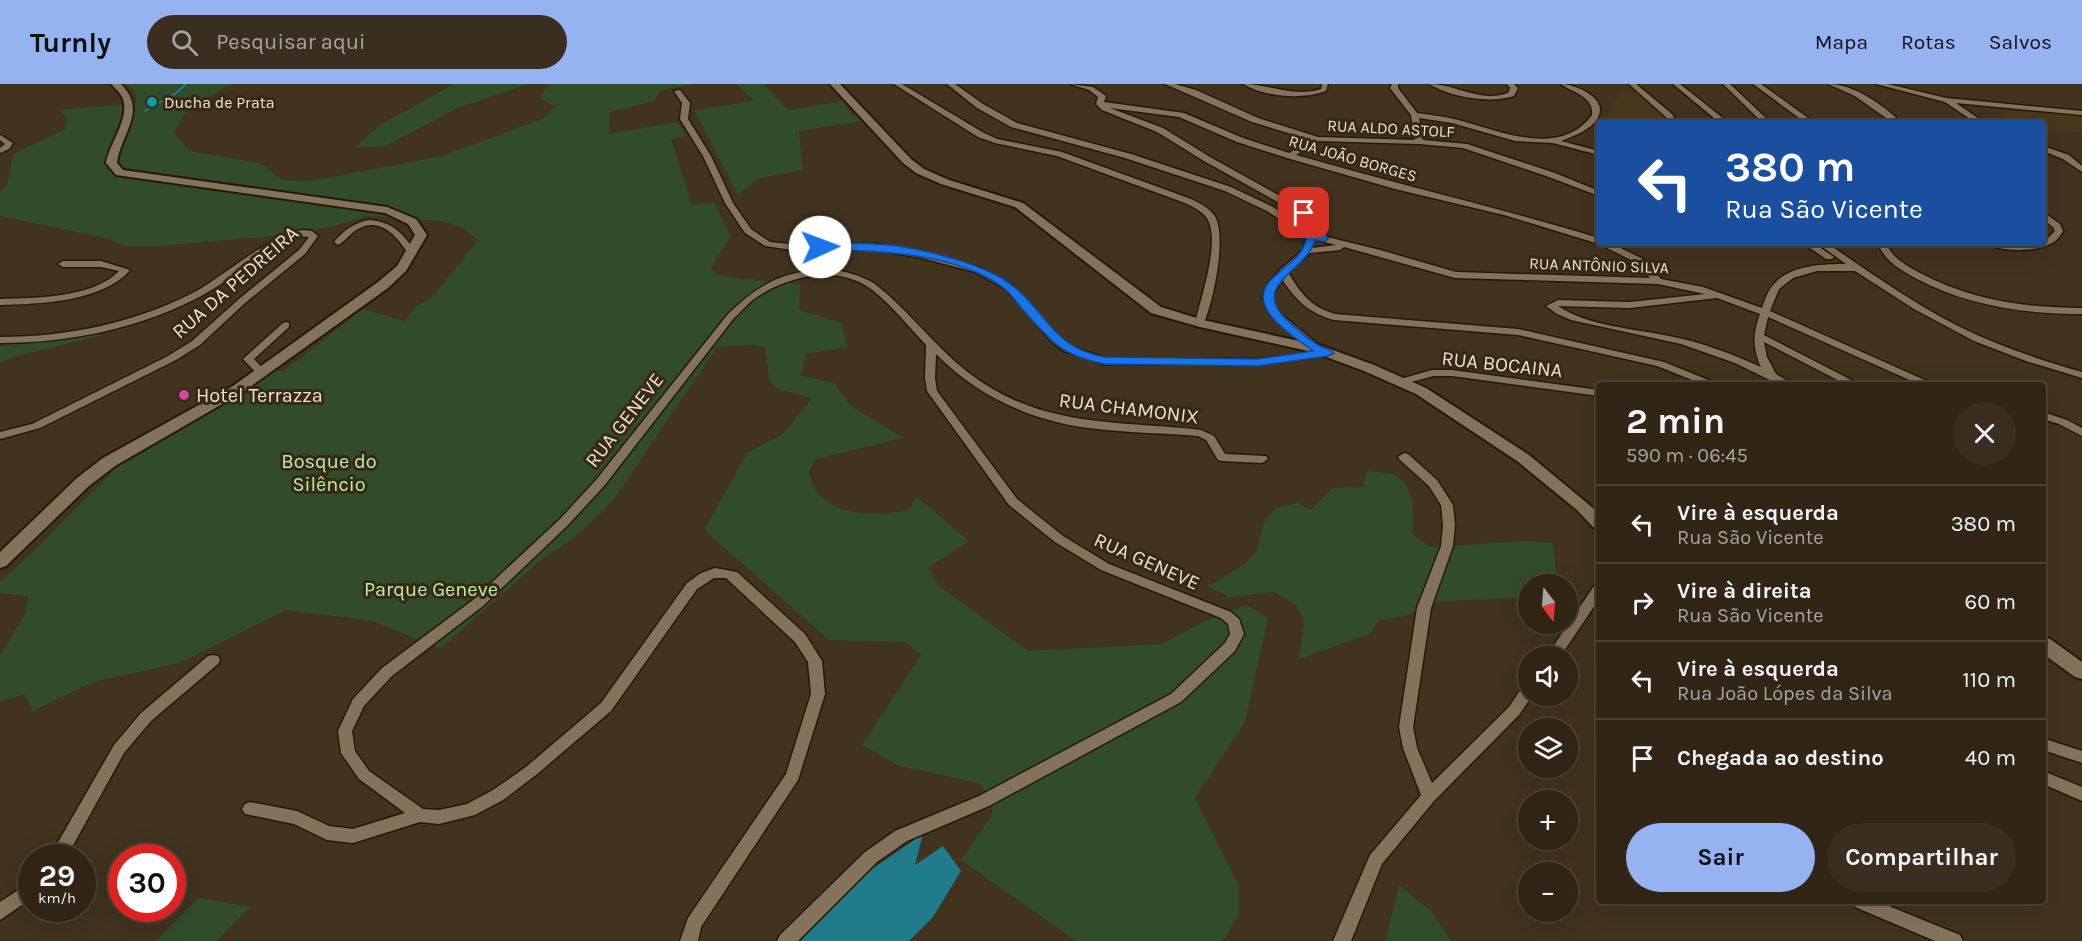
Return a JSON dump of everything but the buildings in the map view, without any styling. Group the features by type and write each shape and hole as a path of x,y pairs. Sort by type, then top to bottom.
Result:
{"street":[{"path":"0,562 84,482 109,462 238,389 383,285 402,268 421,235 418,225 404,216 387,210 120,173 111,163 111,155 124,129 129,112 122,88 116,84"},
{"path":"835,84 907,161 920,171 945,182 1019,205 1148,306 1166,314 1200,323 1323,351 1401,382 1445,405 1523,458 1583,506 1596,521"},
{"path":"897,84 981,135 995,141 1059,154 1081,161 1202,208 1212,218 1216,227 1216,241 1200,323"},
{"path":"950,84 1014,125 1128,156 1228,189 1270,209 1311,237 1307,251 1272,284 1268,304 1281,320 1323,351"},
{"path":"1073,84 1096,91 1102,96 1100,104 1108,110 1160,130 1304,213 1318,226 1323,239"},
{"name":"RUA ALDO ASTOLF","path":"1168,84 1193,92 1263,123 1317,140 1419,142 1475,149 1596,192"},
{"path":"1246,84 1273,91 1303,94 1324,90 1325,84"},
{"path":"1395,84 1394,88 1415,115 1419,142"},
{"path":"1432,84 1473,95 1497,98 1506,97 1514,90 1510,84"},
{"path":"1553,141 1583,131 1589,126 1597,111 1595,100 1590,95 1564,84"},
{"path":"1632,84 1671,120"},
{"path":"1676,84 1721,120"},
{"path":"1726,84 1764,120"},
{"path":"1756,84 1807,120"},
{"path":"1831,84 1869,100 1894,120"},
{"path":"1879,84 1946,100 2082,113"},
{"path":"678,90 686,103 684,119 707,156 729,203 748,231 768,244 800,248 877,247 922,255 978,270 1009,287 1056,340 1068,349 1086,357 1104,361 1257,362 1323,351"},
{"path":"1946,100 1976,120"},
{"name":"RUA JOÃO BORGES","path":"1100,104 1181,115 1240,140 1290,156 1398,187 1527,219 1596,240"},
{"path":"1415,115 1453,121 1515,139 1553,141 1596,152"},
{"path":"0,137 9,143 1,151"},
{"path":"1290,156 1317,140"},
{"path":"2046,149 2066,157 2082,170"},
{"path":"2046,217 2057,226 2059,231 2051,242 2046,243"},
{"path":"338,242 356,225 373,223 393,229 403,237 412,253"},
{"name":"RUA DA PEDREIRA","path":"0,340 45,338 80,332 164,309 180,303 241,268 286,237 307,233 314,236 302,252 242,301 196,343 172,358 36,426 0,436"},
{"name":"RUA ANTÔNIO SILVA","path":"1311,237 1455,275 1659,281 1680,284 1764,312 1923,382"},
{"name":"RUA JOÃO BORGES","path":"1609,246 1640,261 1659,281"},
{"path":"1817,246 1842,266"},
{"path":"1818,246 1977,339 2033,360 2082,373"},
{"path":"1883,246 1896,263 1950,292 2019,308 2055,312 2082,311"},
{"name":"RUA ANTÔNIO SILVA","path":"1307,251 1357,248"},
{"path":"0,302 33,302 64,298 108,283 125,270 100,264 63,264"},
{"path":"1772,375 1762,357 1757,335 1775,287 1783,280 1816,269 1842,266 1856,268"},
{"path":"1283,272 1302,302 1320,313 1334,317 1518,332 1660,364 1707,382"},
{"name":"RUA GENEVE","path":"420,814 364,775 348,753 345,731 358,703 387,672 478,603 564,522 600,483 731,316 752,297 783,280 802,275 843,274 858,278 873,287 931,345 932,391 1013,502 1059,539 1105,567 1226,615 1234,622 1237,634 1230,647 1176,698 984,801 901,836 871,857 786,941"},
{"path":"1718,295 1630,305 1558,303 1551,306 1574,317 1690,344 1772,375 1784,382"},
{"path":"262,373 248,359 286,325"},
{"path":"1757,335 1850,382"},
{"name":"RUA CHAMONIX","path":"931,345 961,373 987,391 1025,411 1081,424 1201,433 1210,438 1222,457 1262,459"},
{"name":"RUA BOCAINA","path":"1401,382 1432,373 1452,373 1596,393"},
{"path":"2046,416 2063,422 2082,433"},
{"path":"1404,457 1433,483 1447,505 1449,525 1448,546 1424,608 1406,727 1410,748 1429,796"},
{"path":"1583,506 1596,512"},
{"path":"250,809 297,818 327,833 353,836 420,814 439,817 470,810 498,795 531,771 606,706 692,586 711,573 723,572 732,575 800,638 815,661 818,694 793,776 694,924 689,941"},
{"path":"1560,646 1596,593"},
{"path":"2046,646 2082,672"},
{"path":"65,844 119,749 146,717 213,660"},
{"path":"1342,941 1376,860 1429,796 1518,705"},
{"path":"2046,745 2082,757"},
{"path":"2046,778 2082,794"},
{"path":"0,912 18,898"},
{"path":"1866,904 1954,941"}],"shaded area":[{"path":"1622,91 1639,94 1661,114 1663,120 1604,120"},
{"path":"1998,110 2082,115 2082,133 2046,130 2046,120 2007,120"}],"green space":[{"path":"125,84 231,84 186,111 174,133 189,151 260,163 282,180 311,181 442,156 544,118 555,106 539,98 549,84 695,84 661,90 654,101 610,112 609,134 678,122 685,136 671,139 692,205 714,202 731,236 710,269 720,276 800,284 799,310 842,323 847,347 806,354 801,375 835,384 851,406 904,438 816,459 809,472 814,487 823,498 849,511 879,514 909,510 916,496 969,541 928,568 938,585 1028,651 1162,644 1205,621 1247,605 1268,618 1245,722 1195,798 1239,886 1239,914 1225,938 1221,941 1076,941 961,860 993,814 986,791 978,783 899,766 862,745 921,655 905,642 829,640 704,530 747,453 783,434 812,398 778,389 769,380 765,347 748,345 717,347 614,499 580,532 542,559 440,649 374,621 286,610 179,663 93,682 33,711 24,694 0,702 0,656 26,612 28,596 0,593 0,582 123,461 278,370 284,371 363,309 405,321 414,308 435,294 478,240 463,228 442,221 367,216 334,226 263,237 159,246 125,246 105,238 0,216 0,192 7,185 13,154 65,129 67,119 60,110 136,103 136,93"},
{"path":"454,84 528,84 455,109 386,146 354,148 380,125"},
{"path":"737,84 763,84 788,110 843,101 850,114 863,121 799,131 803,170 760,178 738,195 694,110 754,101"},
{"path":"79,334 103,335 13,357 0,363 0,346"},
{"path":"1367,471 1392,474 1400,479 1410,492 1412,500 1412,534 1430,547 1527,541 1553,543 1556,574 1518,574 1518,598 1440,601 1403,617 1380,620 1369,634 1299,659 1304,622 1295,604 1274,592 1229,597 1208,586 1245,564 1257,550 1265,520 1277,508 1298,503 1311,510 1333,488 1363,487"},
{"path":"1399,885 1431,911 1451,941 1385,941"},
{"path":"198,898 250,907 217,941 156,941 175,922 186,922 186,910"}],"water":[{"path":"923,834 915,865 943,846 961,871 933,917 909,941 800,941 872,869"}],"waterway":[{"path":"145,111 176,93 186,84"}],"place":[{"name":"Ducha de Prata","path":"152,102"},
{"name":"Hotel Terrazza","path":"184,395"}],"route":[{"path":"820,247 877,247 922,255 978,270 1009,287 1056,340 1068,349 1086,357 1104,361 1257,362 1328,353 1317,349 1281,320 1268,304 1272,284 1307,251 1311,237 1323,239 1313,219 1304,213"}],"park label":[{"name":"Bosque do Silêncio","path":"329,472"},
{"name":"Parque Geneve","path":"431,589"}]}
